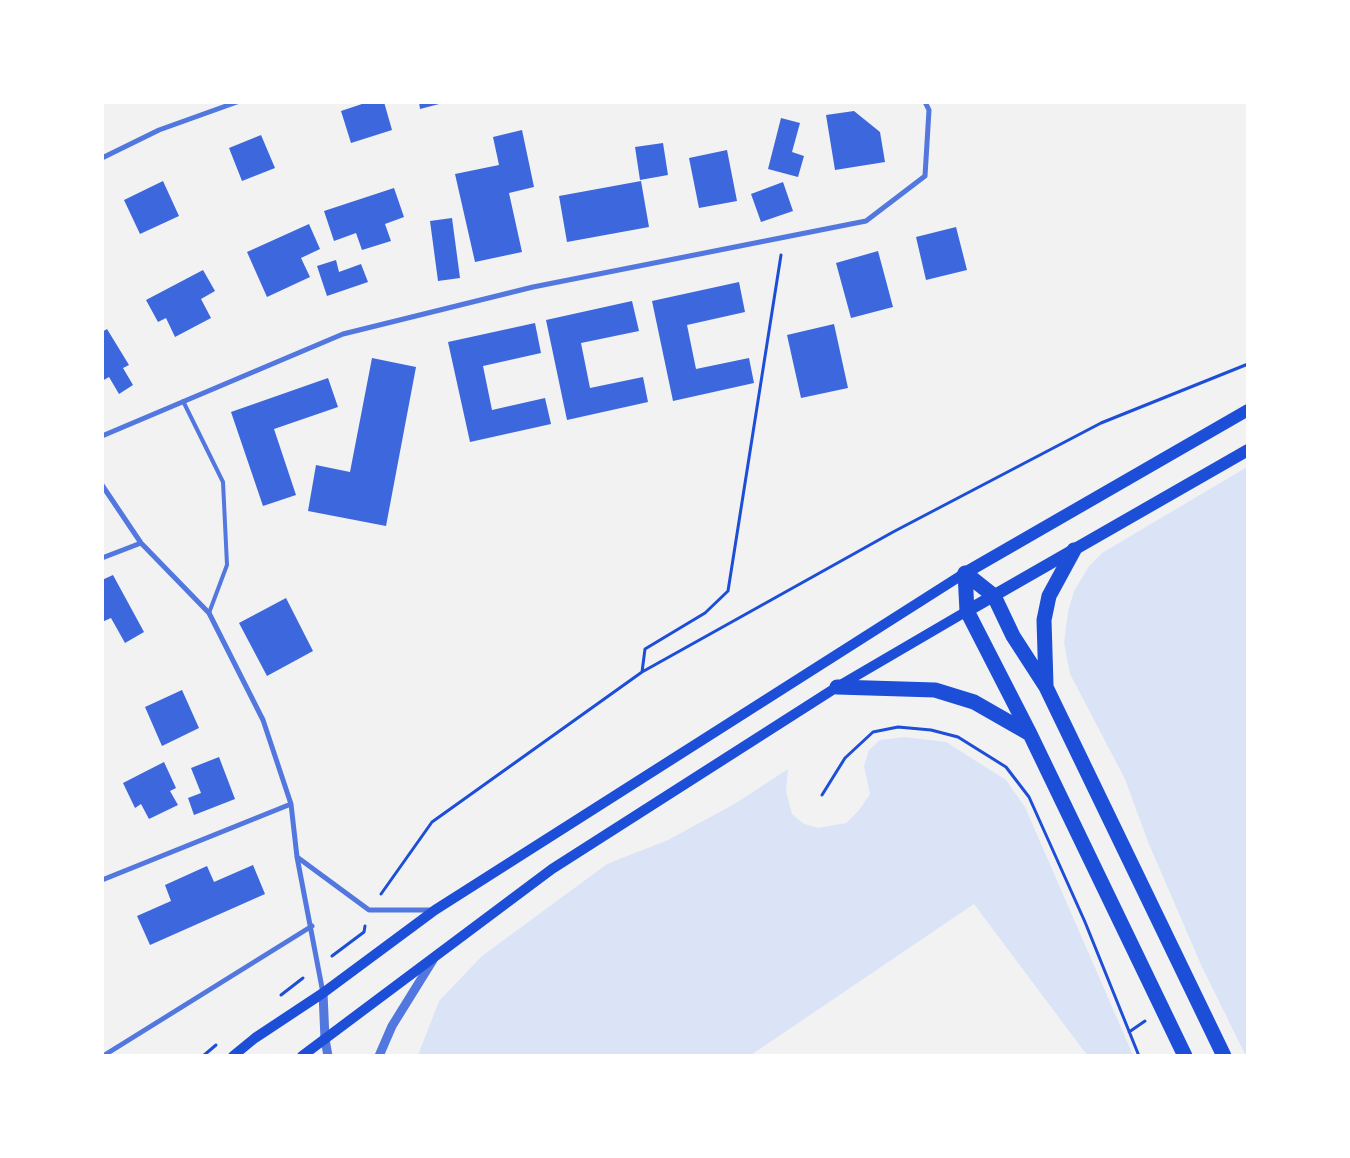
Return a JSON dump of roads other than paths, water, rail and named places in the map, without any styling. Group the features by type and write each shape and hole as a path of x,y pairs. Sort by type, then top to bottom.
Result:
{"highway":[{"path":"1046,687 1044,620 1049,596 1074,550"},
{"path":"965,573 994,596 1013,636 1046,687 1224,1056"},
{"path":"965,573 967,610 1030,734 1185,1056"},
{"path":"837,687 935,690 974,702 1030,734"}],"main road":[{"path":"233,1056 255,1038 323,993 435,910 965,573 1248,410"},
{"path":"302,1056 552,869 837,687 967,610 1248,450"}],"street":[{"path":"102,158 159,130 237,102"},
{"path":"102,436 343,334 533,286 866,221 925,176 929,110 925,102"},
{"path":"102,485 141,543 208,613 263,720 291,804 297,857 312,926 323,993 325,1039 328,1056"},
{"path":"102,558 141,543"},
{"path":"102,880 291,804"},
{"path":"297,857 369,910 435,910"},
{"path":"103,1056 312,926"},
{"path":"379,1056 392,1026 435,955"}],"lane":[{"path":"183,401 223,482 227,564 208,613"}]}
